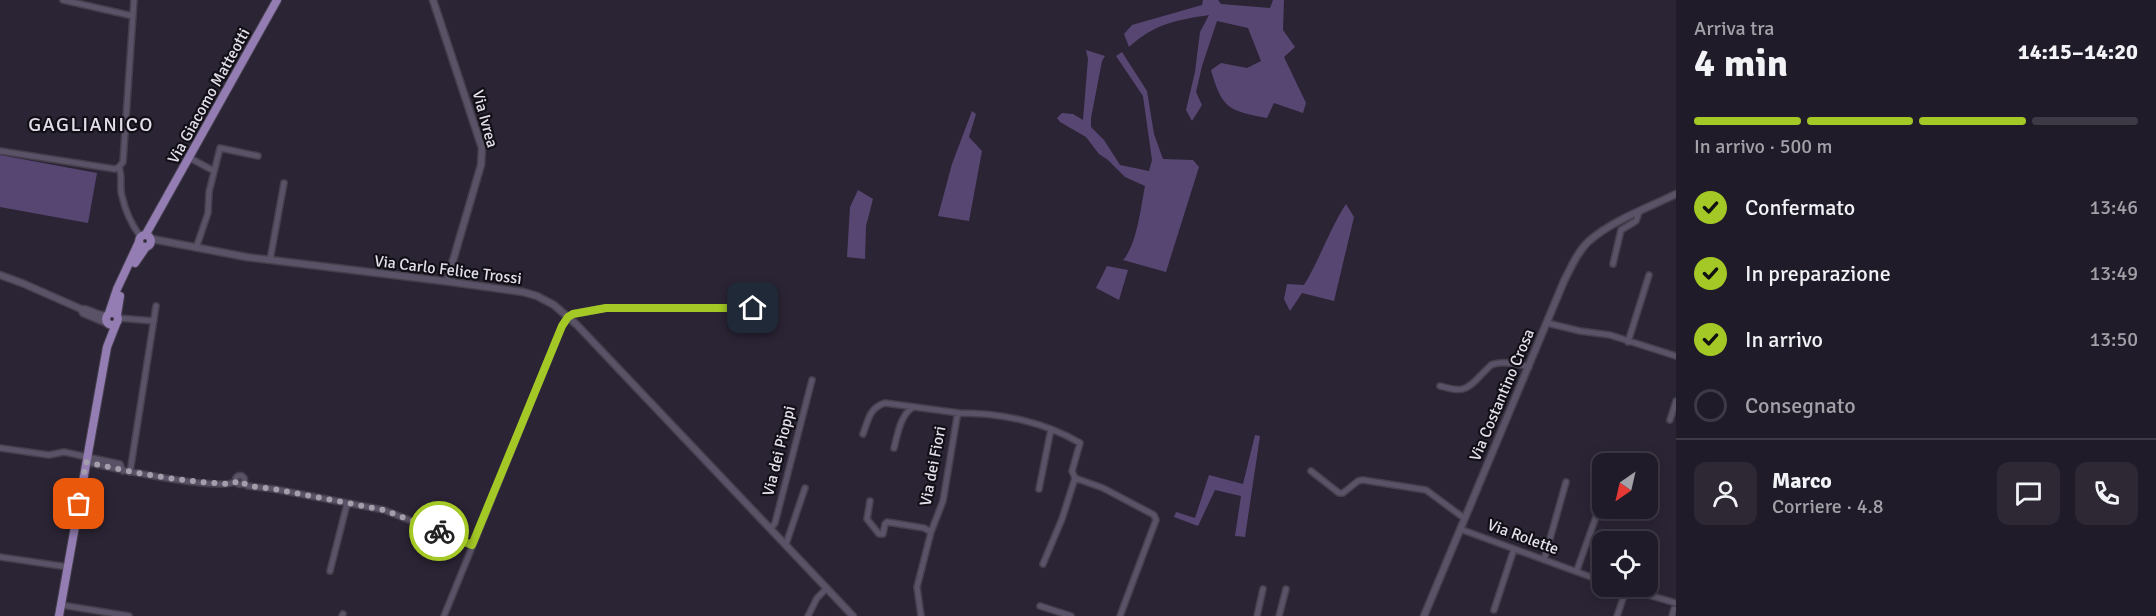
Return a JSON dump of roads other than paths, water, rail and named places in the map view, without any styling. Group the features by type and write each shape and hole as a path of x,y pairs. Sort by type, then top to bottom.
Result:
{"main road":[{"name":"Via Giacomo Matteotti","path":"59,616 117,289 277,0"}],"street":[{"path":"63,0 133,16"},
{"path":"0,151 115,169 119,167 123,162 134,0"},
{"name":"Via Ivrea","path":"433,0 482,148 481,165 447,281"},
{"path":"196,248 207,213 209,192 220,148 258,156"},
{"path":"190,158 214,171"},
{"path":"119,167 121,195 133,225 146,239"},
{"path":"270,260 284,183"},
{"name":"Via Costantino Crosa","path":"1424,616 1564,281 1580,252 1606,229 1676,194"},
{"path":"1613,264 1621,230 1636,221 1639,212"},
{"name":"Via Carlo Felice Trossi","path":"146,239 270,260 447,281 537,296 554,305 771,528 853,616"},
{"path":"0,275 81,309 82,313 112,319 154,321"},
{"path":"1628,342 1649,275"},
{"path":"130,472 156,306"},
{"path":"444,616 562,326 568,317 581,312 606,308 753,308"},
{"path":"1547,323 1610,335 1676,356"},
{"path":"1440,386 1458,391 1465,390 1490,366 1498,363 1513,363 1529,367"},
{"name":"Via dei Pioppi","path":"771,528 775,523 812,380"},
{"path":"1670,420 1676,401"},
{"path":"863,434 871,411 877,405 885,403 959,413"},
{"path":"894,448 902,420 913,406"},
{"name":"Via dei Fiori","path":"921,616 917,587 931,532 943,501 959,413 993,415 1061,432 1080,443 1072,471 1075,478"},
{"path":"1039,489 1051,429"},
{"path":"0,448 49,455 64,453 123,471 223,484 235,482 240,476 244,478 243,483 249,486 384,510 472,545"},
{"path":"1311,471 1339,493 1343,493 1363,480 1426,490 1464,518"},
{"path":"1043,564 1062,519 1075,478 1103,488 1154,515 1156,520 1120,616"},
{"path":"1544,560 1566,482"},
{"path":"786,544 806,488"},
{"path":"870,501 867,519 879,534 883,534 887,522 924,528 931,532"},
{"path":"330,571 347,504"},
{"path":"1577,570 1595,519"},
{"name":"Via Rolette","path":"1460,529 1592,577"},
{"path":"1494,609 1514,549"},
{"path":"0,557 68,567"},
{"path":"807,616 827,588"},
{"path":"1279,616 1286,589"},
{"path":"1257,616 1263,590"},
{"path":"1617,616 1624,597"},
{"path":"1647,597 1675,606 1672,616"},
{"path":"61,605 129,616"},
{"path":"1040,606 1071,616"}],"district":[{"name":"GAGLIANICO","path":"91,124"}]}
